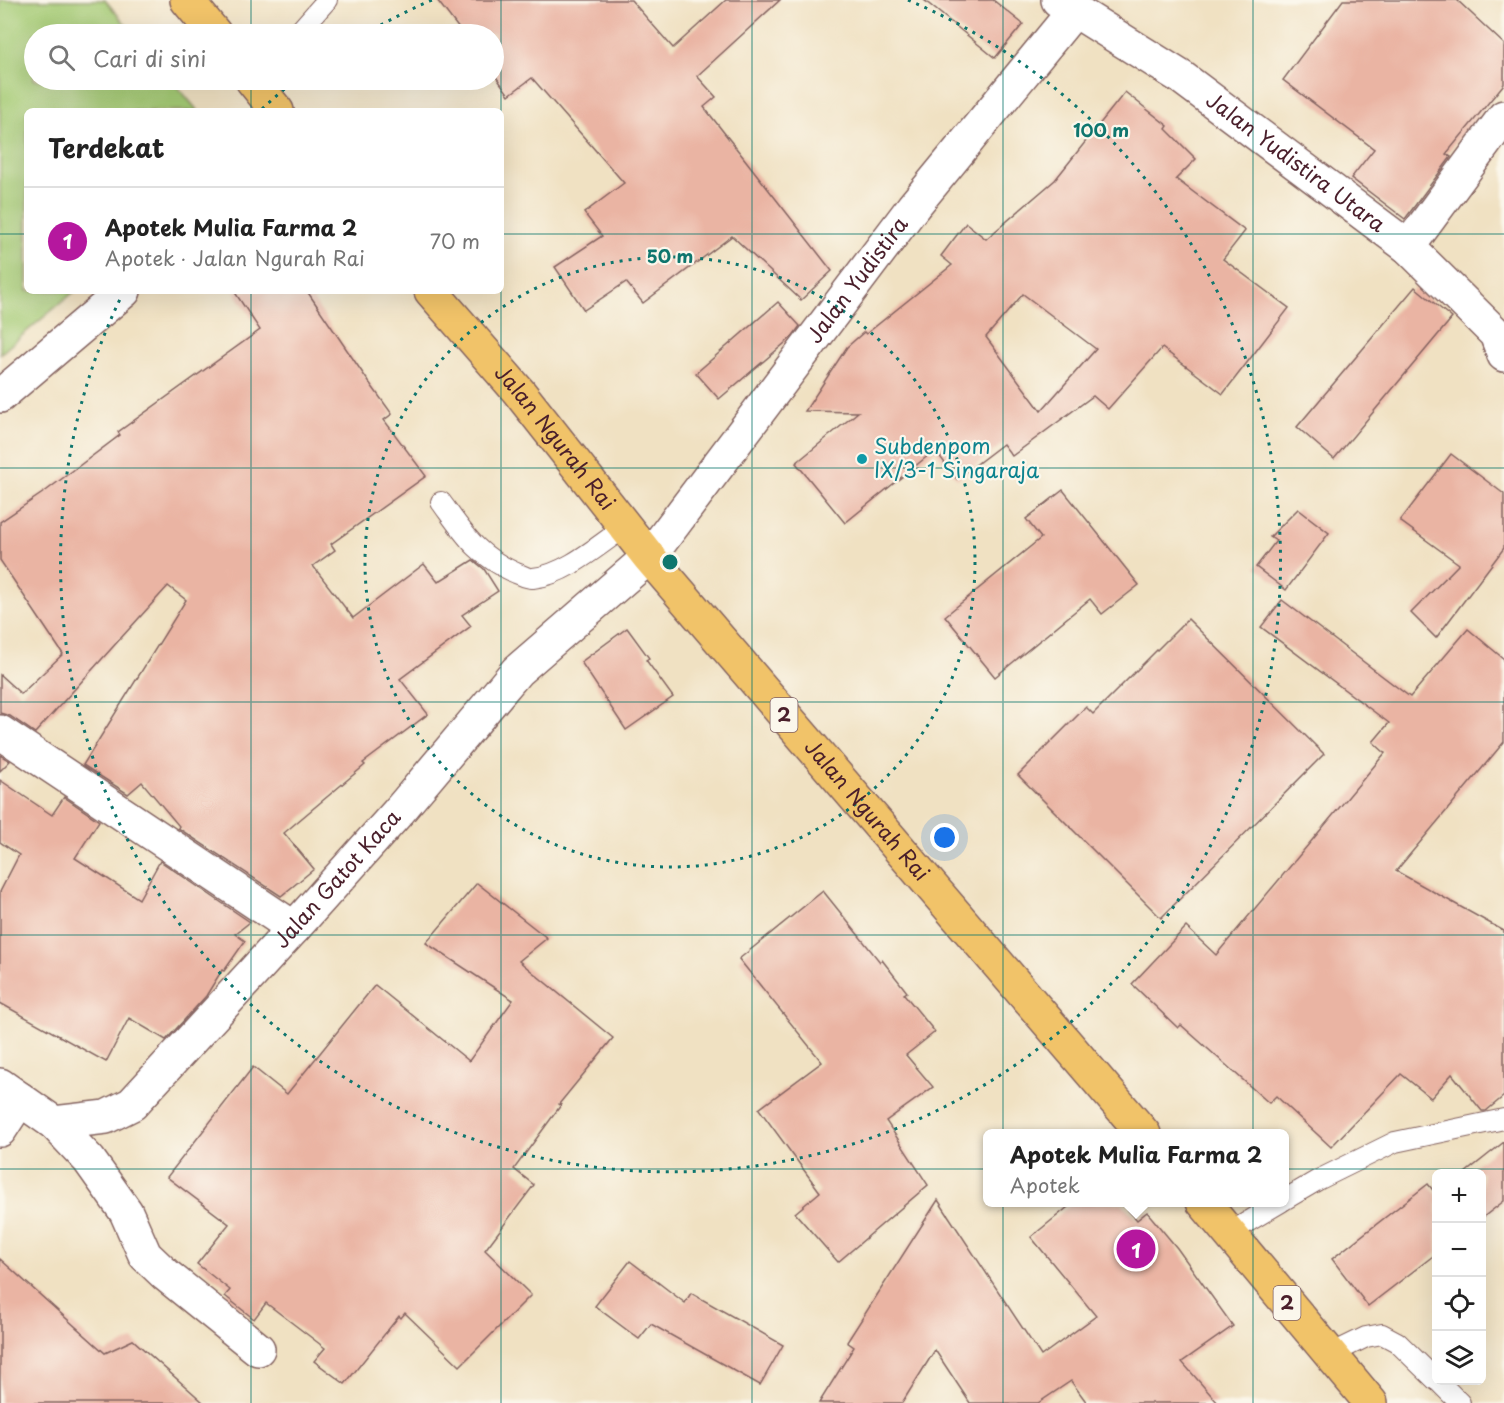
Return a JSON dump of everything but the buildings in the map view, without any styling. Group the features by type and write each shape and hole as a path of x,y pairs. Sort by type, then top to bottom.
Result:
{"highway":[{"path":"187,0 207,24"},
{"path":"260,90 275,108"},
{"name":"Jalan Ngurah Rai","path":"434,294 519,392 649,557 1140,1129"},
{"name":"2","path":"1206,1207 1371,1403"}],"street":[{"name":"Jalan Yudistira Utara","path":"1066,6 1181,77 1408,246 1501,339"},
{"name":"Jalan Yudistira","path":"649,557 1066,6"},
{"path":"1408,246 1504,117"},
{"path":"0,396 120,294"},
{"name":"Jalan Gatot Kaca","path":"54,1123 106,1117 132,1104 399,811 517,671 649,557"},
{"path":"0,732 294,928"},
{"path":"0,1130 10,1092 54,1123 90,1160 126,1212 146,1255 166,1275 258,1349"}],"lane":[{"path":"306,24 327,0"},
{"path":"441,502 474,546 499,566 531,579 551,574 567,566 625,527"},
{"path":"1289,1197 1395,1142 1504,1119"},
{"path":"1229,1233 1274,1207"},
{"path":"1330,1354 1366,1337 1382,1334 1397,1342 1432,1375"},
{"path":"1442,1385 1460,1403"}],"green space":[{"path":"0,0 105,0 125,24 24,24 24,90 180,90 195,108 24,108 24,294 71,294 0,354"}],"place":[{"name":"Subdenpom IX/3-1 Singaraja","path":"862,459"},
{"name":"Apotek Mulia Farma 2","path":"1136,1249"}]}
